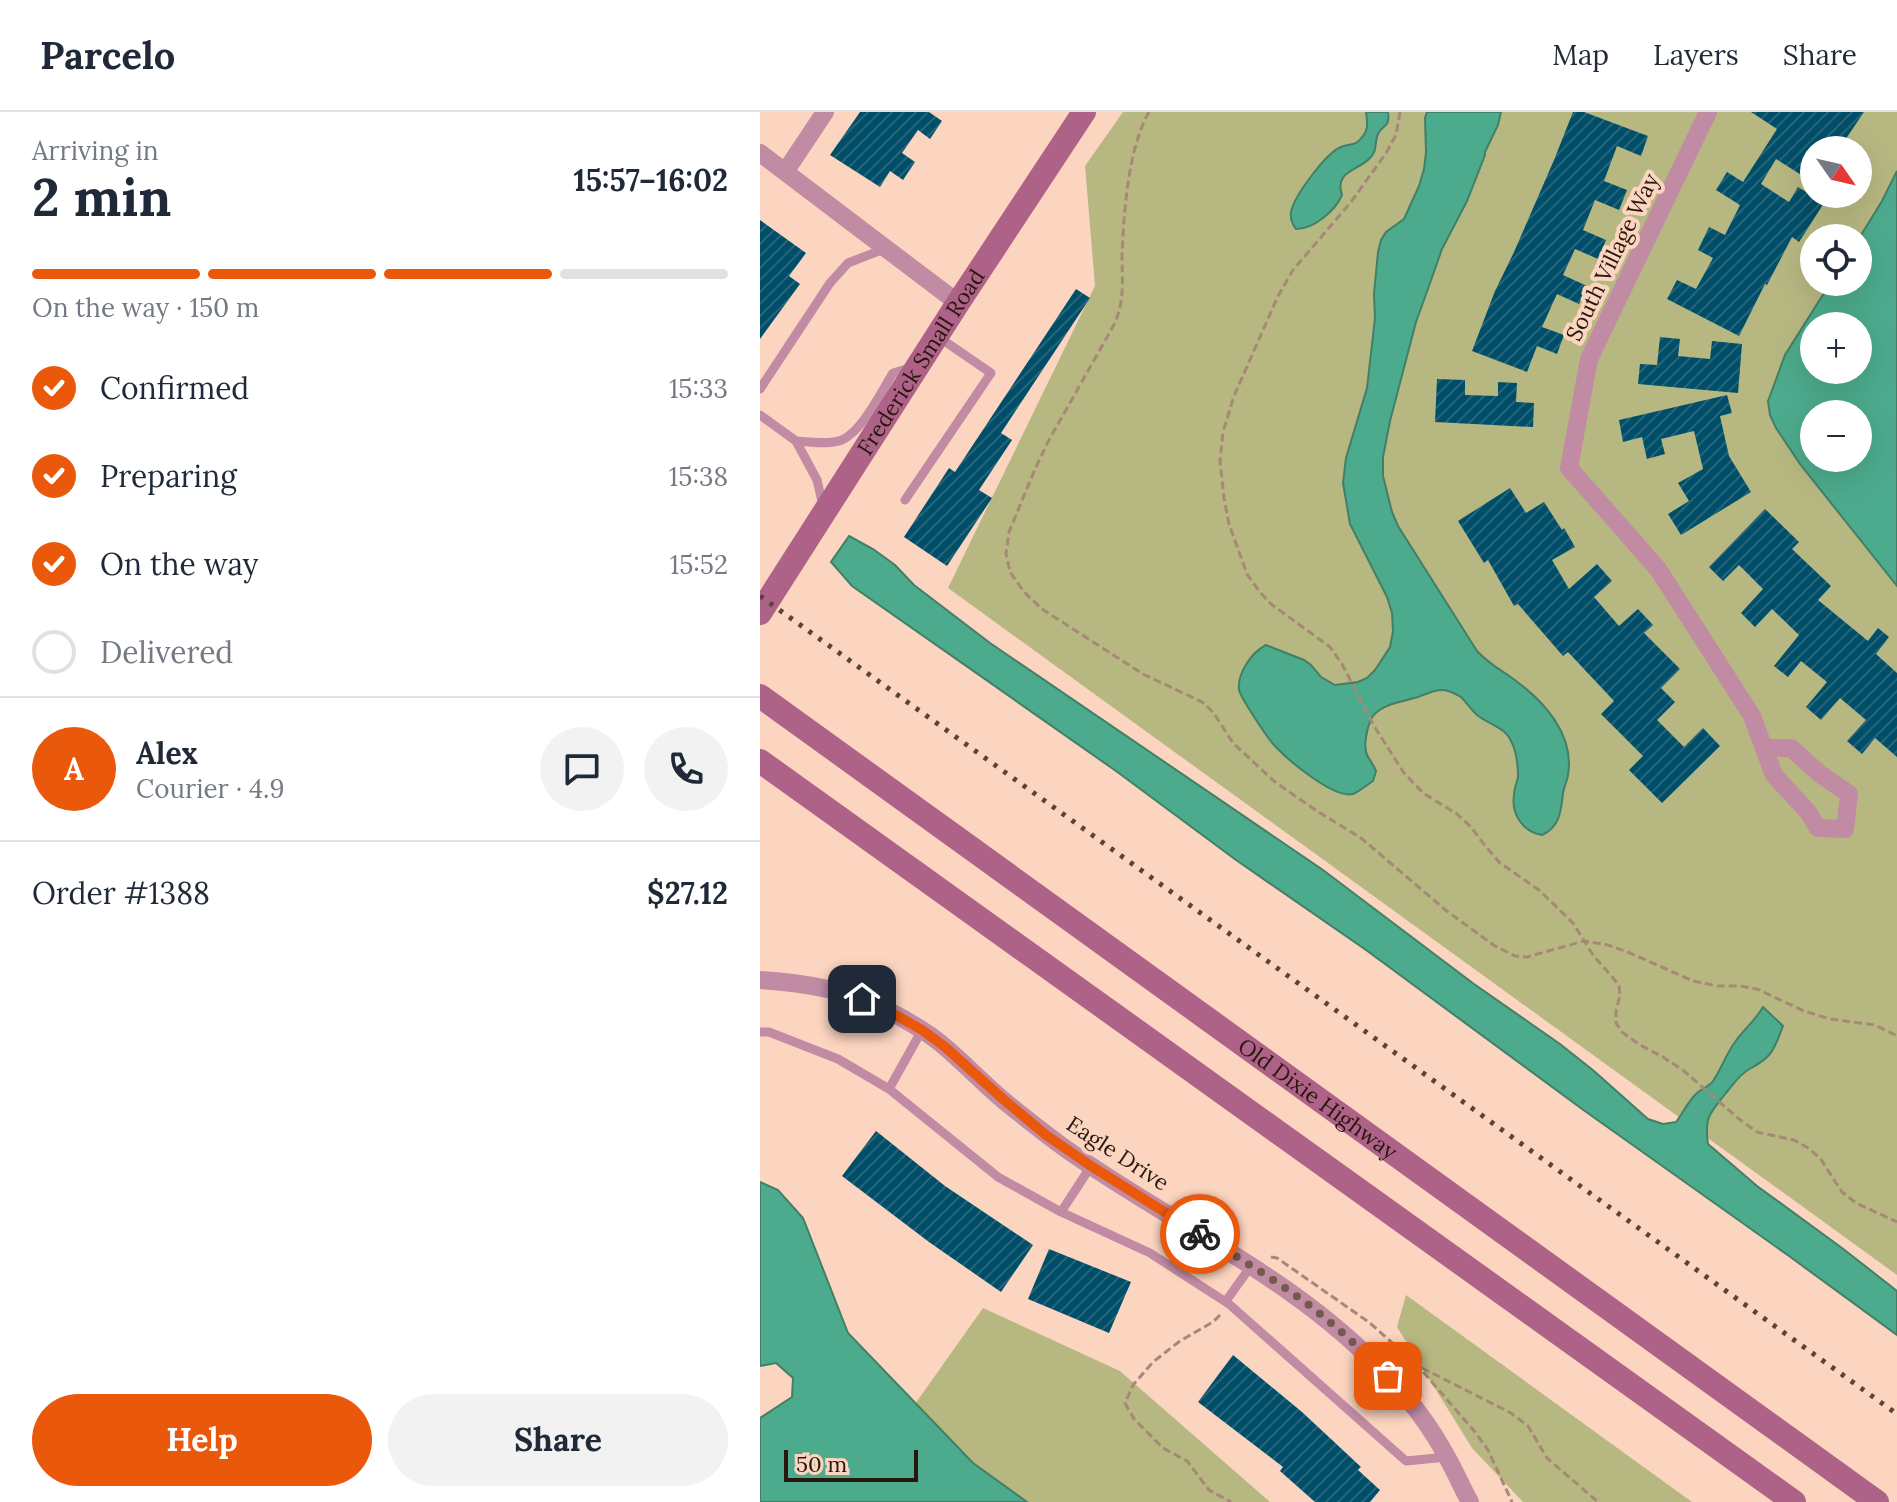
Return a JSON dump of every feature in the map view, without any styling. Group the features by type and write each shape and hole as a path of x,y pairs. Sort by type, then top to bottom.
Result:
{"main road":[{"name":"Frederick Small Road","path":"760,613 1084,112"},
{"name":"Old Dixie Highway","path":"760,696 1877,1502"},
{"path":"760,761 1794,1502"}],"street":[{"path":"785,172 825,112"},
{"name":"South Village Way","path":"1708,112 1589,359 1569,468 1658,569 1752,716 1774,775 1808,812 1818,828 1845,829 1849,794 1791,748 1764,748"},
{"path":"760,153 958,303"},
{"name":"Eagle Drive","path":"760,980 797,982 837,991 887,1010 922,1030 1046,1135 1310,1306 1365,1354 1412,1404 1447,1457 1470,1502"}],"lane":[{"path":"760,389 830,283 848,263 886,249"},
{"path":"905,500 991,373 937,336"},
{"path":"796,441 841,440 858,427 893,373 918,365"},
{"path":"760,415 796,441 817,480 824,513"},
{"path":"889,1089 922,1030"},
{"path":"760,1032 769,1032 838,1059 889,1089 998,1177 1061,1212 1150,1253 1225,1307 1406,1461 1447,1457"},
{"path":"1061,1212 1091,1166"},
{"path":"1225,1307 1251,1266"}],"path":[{"path":"1149,112 1136,142 1131,170 1124,230 1121,307 1049,440 1009,532 1006,554 1010,572 1024,592 1042,609 1143,674 1202,702 1213,712 1233,743 1275,782 1361,838 1448,912 1495,946 1515,956 1527,957 1584,941 1608,945 1693,981 1757,989 1804,1011 1830,1019 1875,1025 1897,1036"},
{"path":"1400,112 1396,135 1386,153 1351,202 1293,270 1278,296 1234,396 1223,432 1220,461 1229,524 1247,574 1271,604 1330,647 1404,773 1423,793 1457,814 1500,863 1539,890 1573,923 1593,955 1619,985 1616,1023 1622,1032 1684,1071 1757,1132 1794,1140 1808,1148 1820,1158 1842,1192 1856,1203 1897,1222"},
{"path":"1225,1307 1213,1322 1180,1341 1153,1362 1133,1385 1125,1403 1134,1419 1163,1448 1187,1461 1209,1490 1231,1502"},
{"path":"1418,1366 1511,1413 1528,1426 1547,1458 1598,1502"}],"shaded area":[{"path":"1123,112 1897,112 1897,1275 948,588 1095,286 1085,166"},
{"path":"1366,112 1388,112 1387,123 1378,134 1372,155 1344,176 1340,187 1342,195 1329,213 1310,226 1296,229 1291,215 1298,196 1327,157 1363,136 1367,128"},
{"path":"1427,112 1501,112 1467,201 1442,249 1416,322 1390,421 1383,476 1398,526 1477,651 1535,697 1562,732 1569,760 1568,775 1558,818 1553,828 1542,835 1524,826 1514,809 1517,763 1508,736 1477,715 1455,694 1436,691 1379,710 1371,719 1365,742 1367,755 1376,771 1373,781 1353,794 1345,794 1323,785 1282,753 1272,743 1239,690 1240,677 1246,664 1266,645 1304,660 1321,677 1335,685 1367,678 1390,647 1392,613 1350,524 1343,483 1346,458 1367,388 1378,252 1386,232 1404,219 1419,186 1426,152"},
{"path":"1897,171 1897,586 1806,472 1872,472 1872,400 1800,400 1800,464 1776,428 1768,401 1785,355 1800,331 1800,384 1872,384 1872,312 1812,312 1822,296 1872,296 1872,224 1868,224"},
{"path":"849,536 895,565 914,585 990,643 1323,870 1474,984 1560,1044 1648,1119 1663,1124 1676,1122 1696,1094 1713,1081 1738,1037 1763,1007 1783,1026 1779,1037 1769,1055 1741,1075 1712,1111 1707,1127 1708,1144 1757,1186 1897,1291 1897,1335 1366,950 852,586 831,562"},
{"path":"760,1182 778,1190 803,1218 848,1333 973,1463 1027,1502 760,1502 760,1418 792,1397 793,1378 776,1363 760,1366"},
{"path":"1406,1295 1692,1502 1523,1502 1472,1448 1397,1327"},
{"path":"983,1308 1120,1371 1270,1502 1027,1502 973,1464 915,1404"}],"building":[{"path":"860,112 929,112 942,121 930,139 918,130 902,153 915,162 903,180 890,171 880,187 830,155"},
{"path":"1573,112 1584,112 1648,136 1641,156 1617,146 1604,181 1627,190 1619,210 1595,200 1583,230 1606,240 1598,259 1575,249 1563,275 1587,286 1579,304 1557,294 1542,327 1564,335 1557,354 1537,346 1527,372 1472,351"},
{"path":"1751,112 1864,112 1848,136 1800,136 1800,174 1776,159 1761,184 1789,202 1798,187 1800,208 1821,208 1811,224 1800,224 1800,240 1792,237 1739,336 1667,299 1677,280 1696,289 1713,258 1698,250 1709,227 1725,235 1740,205 1716,190 1727,172 1743,182 1777,129"},
{"path":"760,220 806,253 789,276 800,284 760,339"},
{"path":"1076,289 1090,298 1001,433 1012,440 979,490 992,498 947,566 904,537 949,468 955,472"},
{"path":"1660,337 1680,339 1678,356 1710,359 1712,341 1742,344 1738,393 1638,384 1640,364 1657,365"},
{"path":"1437,379 1465,380 1465,395 1498,396 1498,382 1517,383 1516,402 1534,403 1533,427 1435,422"},
{"path":"1727,395 1732,413 1720,416 1729,456 1751,492 1681,535 1668,514 1689,501 1678,483 1703,469 1694,431 1661,439 1665,454 1647,459 1642,437 1623,442 1619,420"},
{"path":"1510,488 1526,513 1544,502 1562,530 1564,528 1575,547 1552,560 1569,589 1597,564 1612,581 1594,597 1619,626 1638,609 1653,625 1644,633 1680,669 1661,688 1675,702 1657,720 1684,747 1703,728 1720,746 1662,803 1629,770 1643,756 1601,714 1614,701 1568,652 1563,656 1518,604 1514,606 1488,560 1484,563 1458,521"},
{"path":"1765,509 1799,542 1792,549 1831,586 1818,600 1868,641 1878,628 1889,637 1876,654 1897,673 1897,757 1875,738 1862,754 1847,741 1866,720 1840,698 1821,720 1806,707 1827,682 1801,661 1788,677 1774,666 1799,635 1772,609 1755,627 1741,613 1763,589 1739,565 1723,581 1709,567"},
{"path":"876,1131 945,1186 1033,1245 1001,1292 842,1176"},
{"path":"1049,1249 1131,1282 1109,1333 1028,1299"},
{"path":"1233,1355 1302,1412 1361,1467 1358,1470 1380,1490 1370,1502 1315,1502 1280,1471 1283,1467 1198,1402"}],"railway":[{"path":"760,596 1897,1414"}],"way so far":[{"path":"1200,1234 1310,1306 1388,1376"}],"route":[{"path":"862,999 922,1030 1046,1135 1200,1234"}]}
